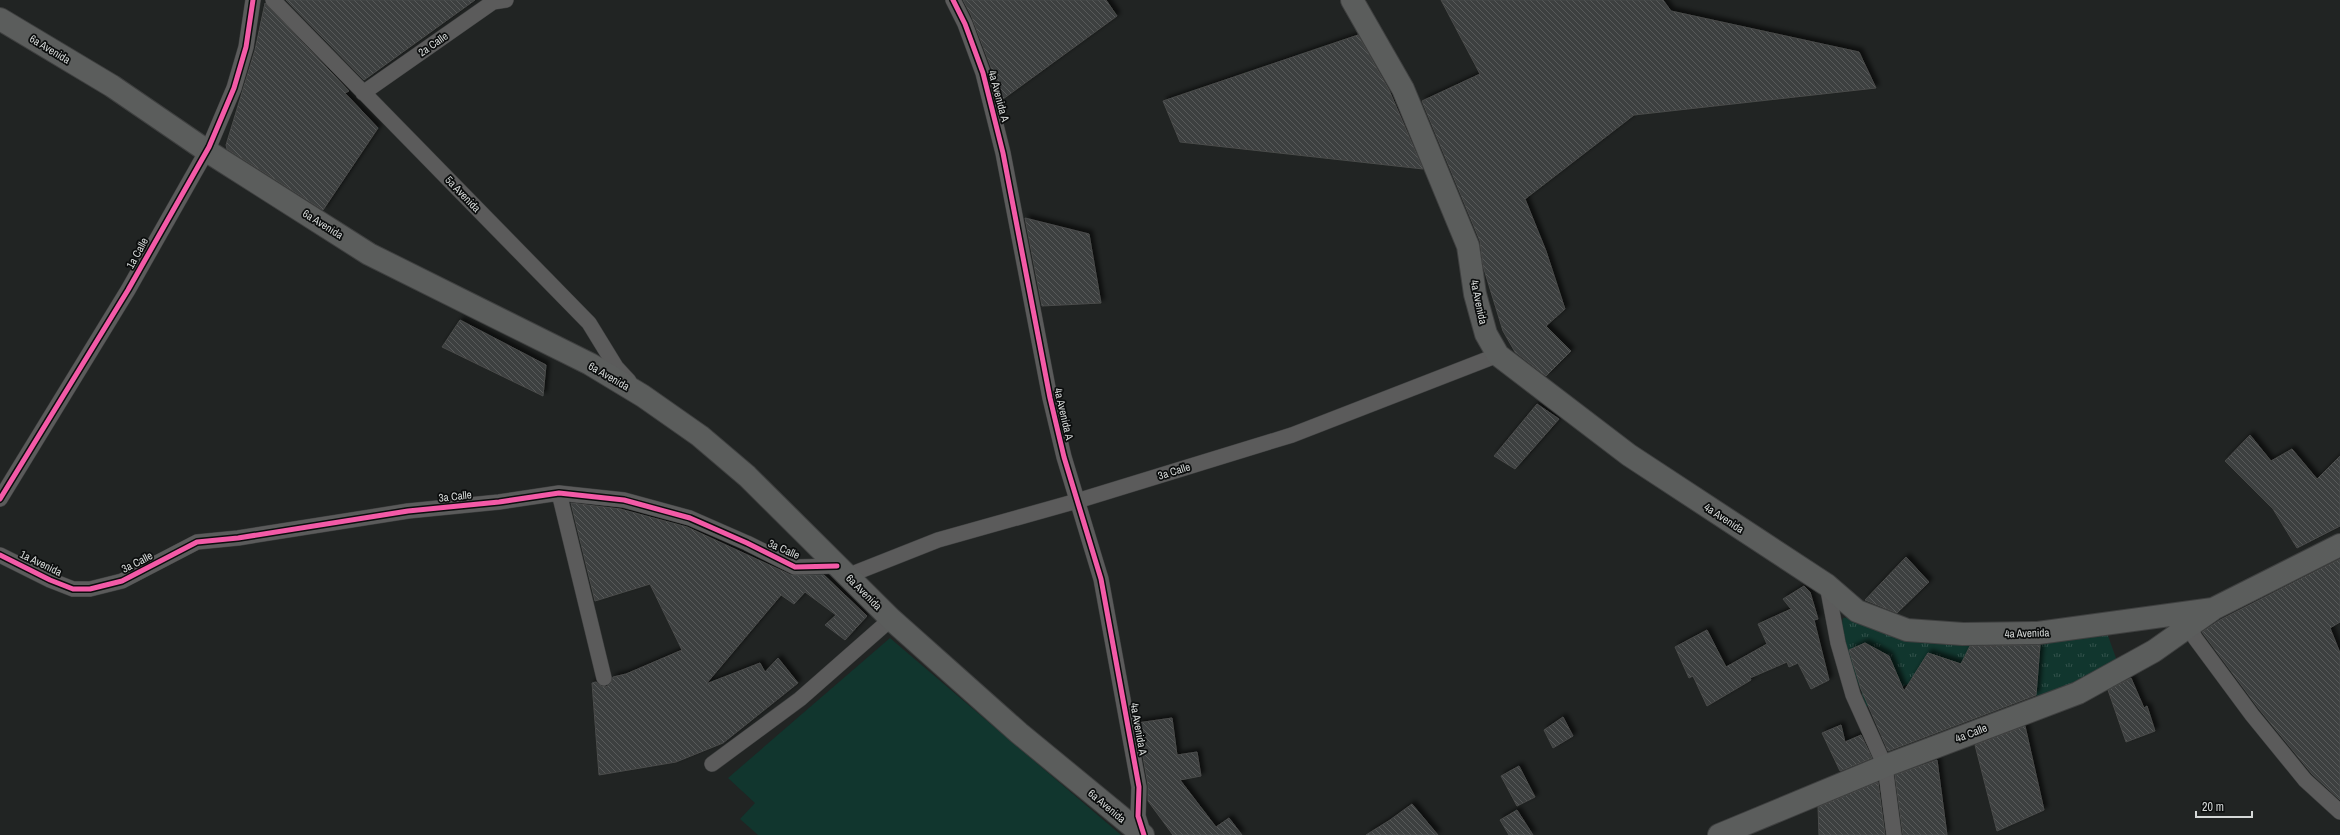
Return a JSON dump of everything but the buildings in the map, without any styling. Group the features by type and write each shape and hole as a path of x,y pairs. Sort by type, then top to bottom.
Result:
{"main road":[{"name":"4a Avenida","path":"1352,0 1403,89 1465,238 1472,267 1475,294 1486,334 1498,355 1629,455 1828,585 1857,611 1907,630 1963,634 2038,634 2213,609 2340,545"},
{"name":"6a Avenida","path":"0,19 112,86 207,151 369,254 590,364 643,396 700,436 747,476 891,619 1019,733 1143,835"},
{"name":"4a Calle","path":"1719,835 1885,766 2078,692 2154,651 2190,627 2213,609"}],"street":[{"name":"1a Calle","path":"0,499 128,290 207,151 234,88 246,47 252,0"},
{"name":"5a Avenida","path":"272,0 589,324 616,367 643,396"},
{"name":"4a Avenida A","path":"953,0 965,24 983,73 1003,153 1050,398 1076,502 1101,579 1139,787 1138,816 1143,835"},
{"name":"2a Calle","path":"363,93 497,1"},
{"name":"3a Calle","path":"73,589 90,589 122,581 197,542 238,538 408,511 499,502 559,493 624,500 690,518 747,543 795,567 842,571 938,540 1076,502 1292,435 1498,355"},
{"path":"559,493 604,678"},
{"name":"1a Avenida","path":"0,555 50,580 73,589"},
{"path":"1828,585 1838,643 1853,694 1885,766 1894,835"},
{"path":"712,764 800,699 891,619"},
{"path":"2190,627 2195,638 2252,715 2305,780 2340,812"}],"green space":[{"path":"1852,617 1913,642 1987,646 1971,694 1932,671 1866,707 1861,690 1839,637 1843,618"},
{"path":"2107,633 2117,661 2051,695 2036,698 2040,641"},
{"path":"890,638 1121,835 758,835 740,819 755,803 728,778"}],"cycle path":[{"path":"0,499 128,290 209,147 234,88 246,47 253,0"},
{"path":"953,0 965,24 983,73 1003,153 1050,398 1064,457 1101,579 1139,787 1138,816 1144,835"},
{"path":"0,555 50,580 73,589 90,589 122,581 197,542 238,538 408,511 499,502 559,493 624,500 690,518 747,543 795,567 837,566"}]}
